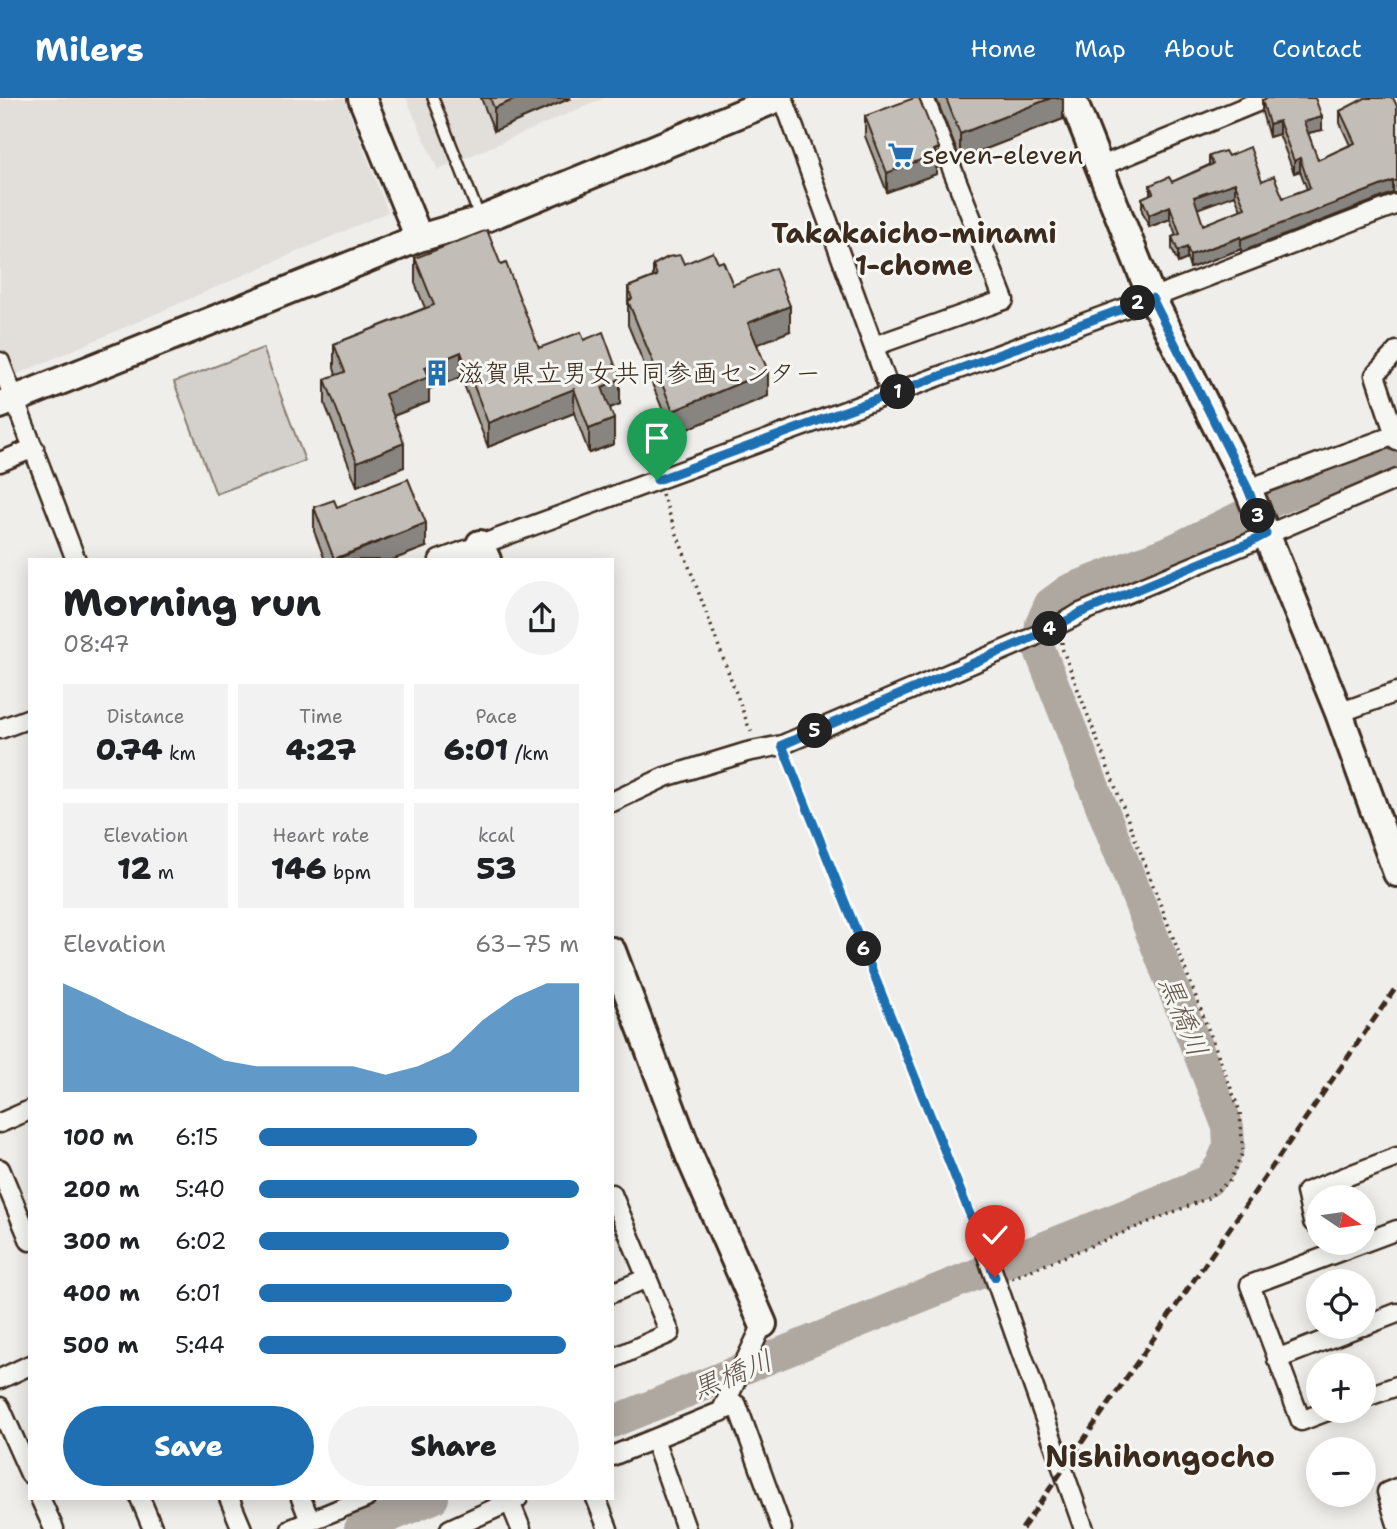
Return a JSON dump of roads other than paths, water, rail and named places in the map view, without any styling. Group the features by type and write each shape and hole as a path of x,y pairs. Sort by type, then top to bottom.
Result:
{"street":[{"path":"362,98 419,238"},
{"path":"7,401 419,238 481,220 781,98 891,394"},
{"path":"874,346 1004,300 924,98"},
{"path":"1072,98 1152,298 1248,489 1339,713 1397,873"},
{"path":"1100,167 1267,98"},
{"path":"450,558 484,552 657,480 1152,298 1397,204"},
{"path":"1248,489 1396,438 1375,375 1397,351"},
{"path":"0,362 7,401 34,448 75,558"},
{"path":"0,462 34,448"},
{"path":"614,801 665,777 782,745 1027,640 1080,613 1397,479"},
{"path":"1339,713 1397,692"},
{"path":"0,729 28,719"},
{"path":"614,956 690,1154 763,1324 721,1412"},
{"path":"0,1123 28,1111"},
{"path":"1324,1185 1397,1157"},
{"path":"0,1169 28,1236"},
{"path":"614,1358 670,1334 647,1278 617,1220"},
{"path":"1306,1420 1300,1422 1250,1285 1397,1230"},
{"path":"985,1250 1084,1529"},
{"path":"614,1292 647,1278"},
{"path":"1376,1321 1397,1313"},
{"path":"1277,1359 1329,1339"},
{"path":"0,1379 28,1366"},
{"path":"1376,1393 1397,1385"},
{"path":"614,1455 737,1405 782,1529"},
{"path":"0,1407 28,1470"},
{"path":"654,1439 686,1529"},
{"path":"1397,1489 1387,1492 1397,1524"},
{"path":"41,1500 54,1529"},
{"path":"141,1500 153,1529"},
{"path":"230,1500 242,1529"},
{"path":"302,1500 310,1521"},
{"path":"291,1529 361,1500"},
{"path":"450,1529 514,1500 521,1529"},
{"path":"597,1500 608,1529"}],"lane":[{"path":"433,98 481,220"}],"waterway":[{"name":"黒橋川","path":"614,1421 1208,1181 1220,1167 1229,1146 1228,1127 1039,648 1041,624 1050,604 1069,590 1173,550 1277,499 1397,452"},
{"name":"黒橋川","path":"360,1529 428,1500"}],"railway":[{"path":"1022,1529 1397,986"}],"place":[{"name":"seven-eleven","path":"901,155"},
{"name":"滋賀県立男女共同参画センター","path":"437,373"}],"district":[{"name":"Takakaicho-minami 1-chome","path":"914,249"},
{"name":"Nishihongocho","path":"1160,1457"}]}
